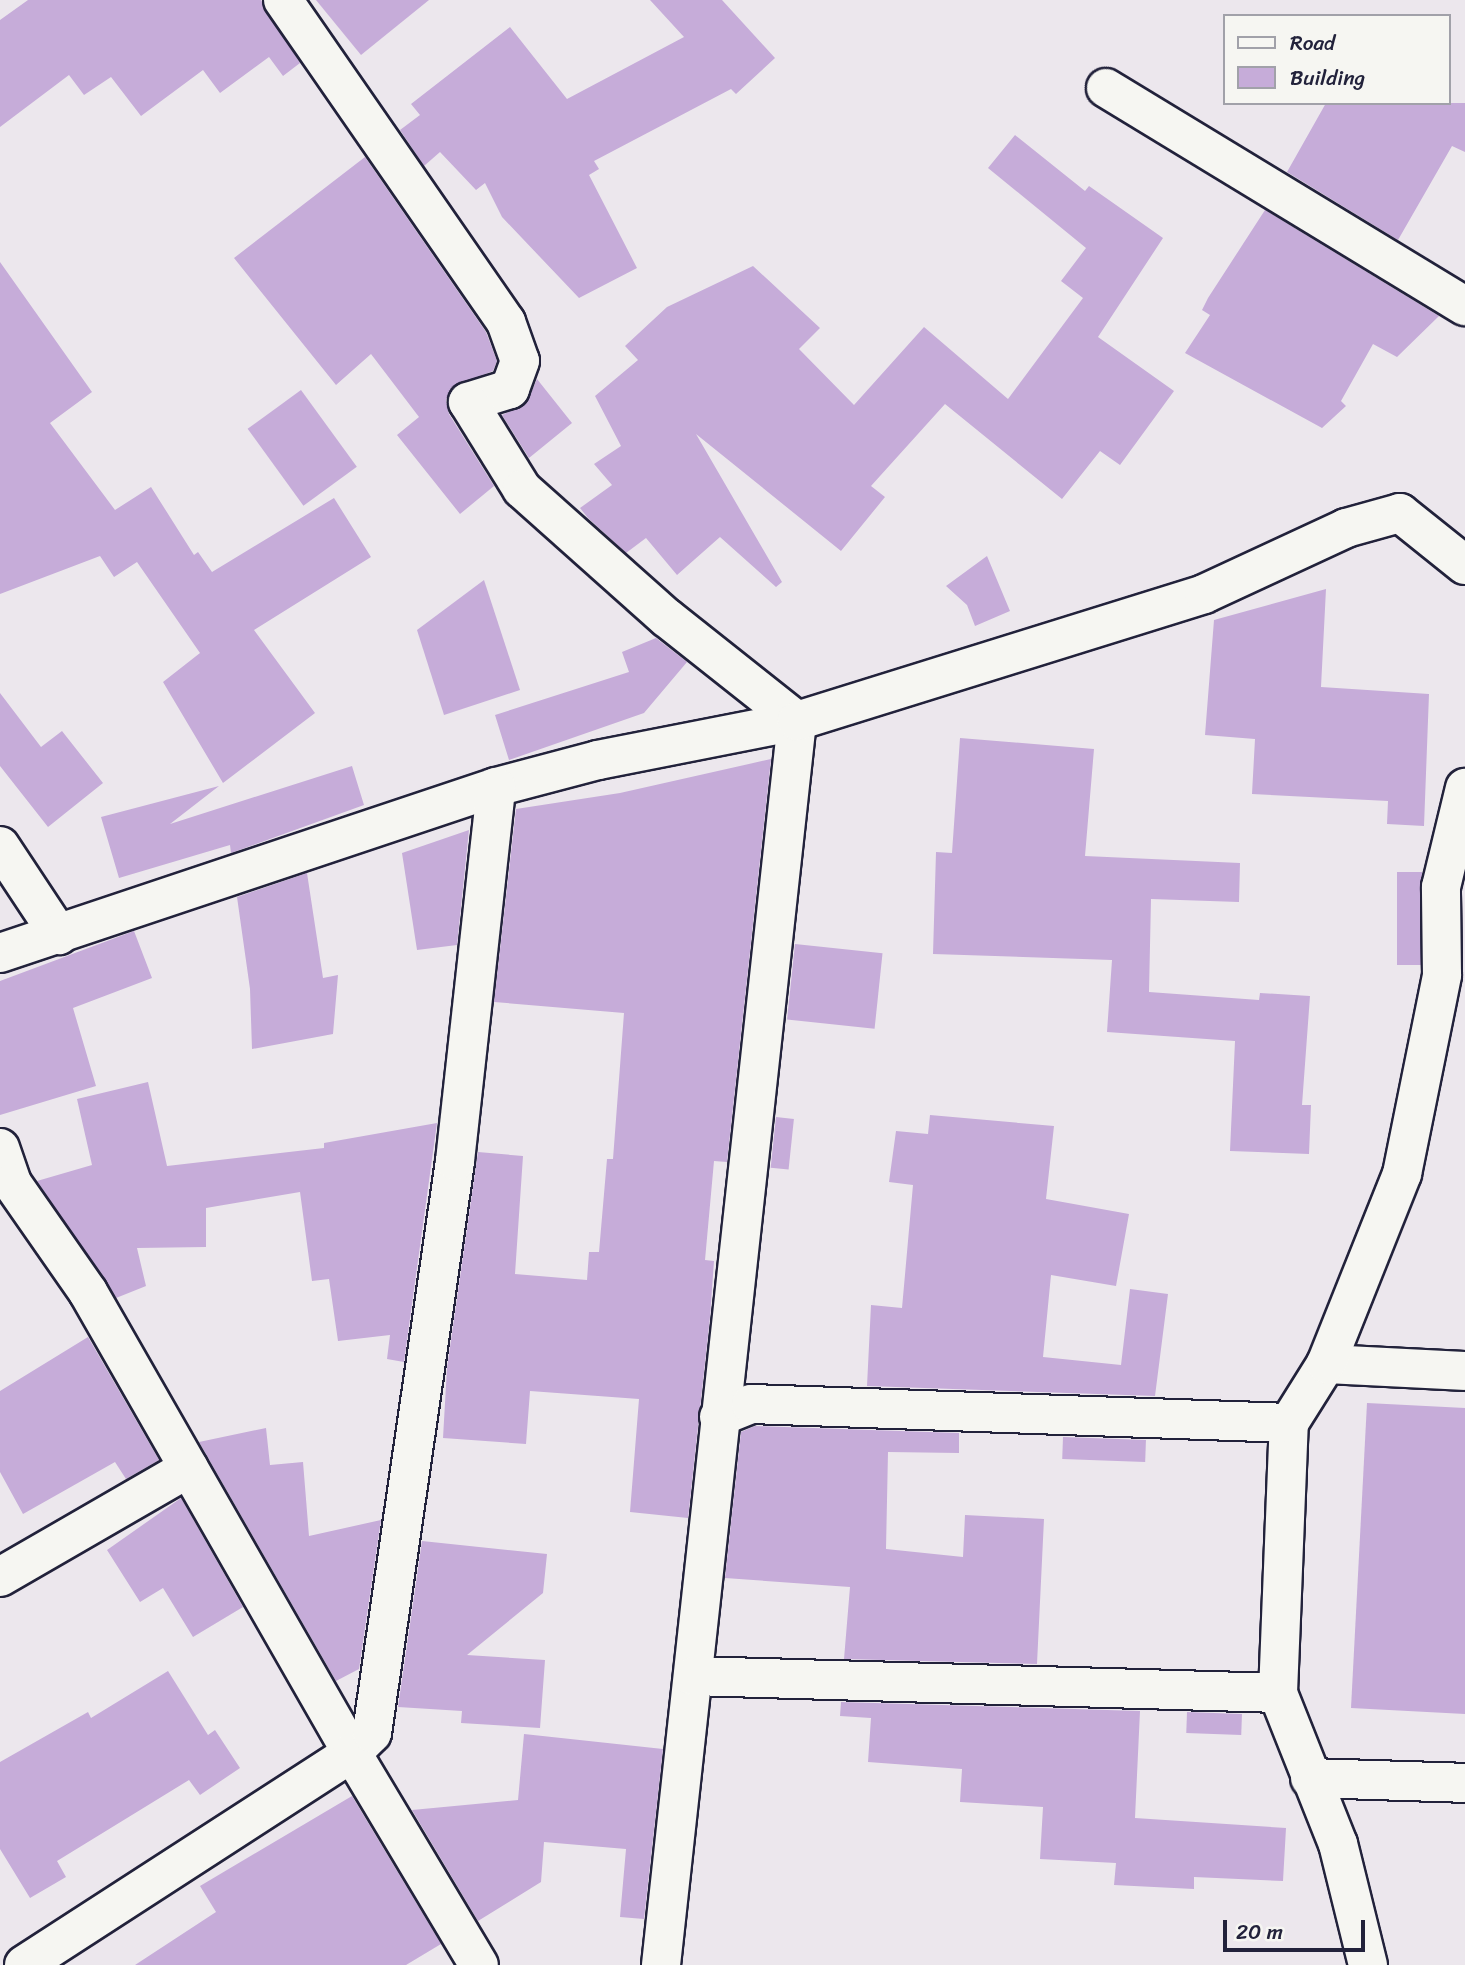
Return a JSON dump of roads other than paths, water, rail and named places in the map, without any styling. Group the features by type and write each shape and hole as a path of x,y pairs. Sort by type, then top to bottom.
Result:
{"street":[{"path":"283,0 506,322 520,361 510,389 468,402 522,489 667,618 797,721"},
{"path":"1106,88 1465,306"},
{"path":"0,953 496,788 598,760 797,721 1204,594 1346,528 1400,513 1465,565"},
{"path":"661,1965 797,721"},
{"path":"24,1965 352,1753 373,1733 455,1161 496,788"},
{"path":"1368,1965 1338,1844 1278,1693 1289,1423 1326,1364 1402,1174 1442,975 1441,887 1465,788"},
{"path":"0,846 59,935"},
{"path":"0,1148 12,1183 88,1292 352,1753 479,1965"},
{"path":"1326,1364 1465,1371"},
{"path":"719,1417 751,1404 1289,1423"},
{"path":"0,1577 189,1468"},
{"path":"693,1676 1278,1693"},
{"path":"1310,1778 1465,1783"}]}
